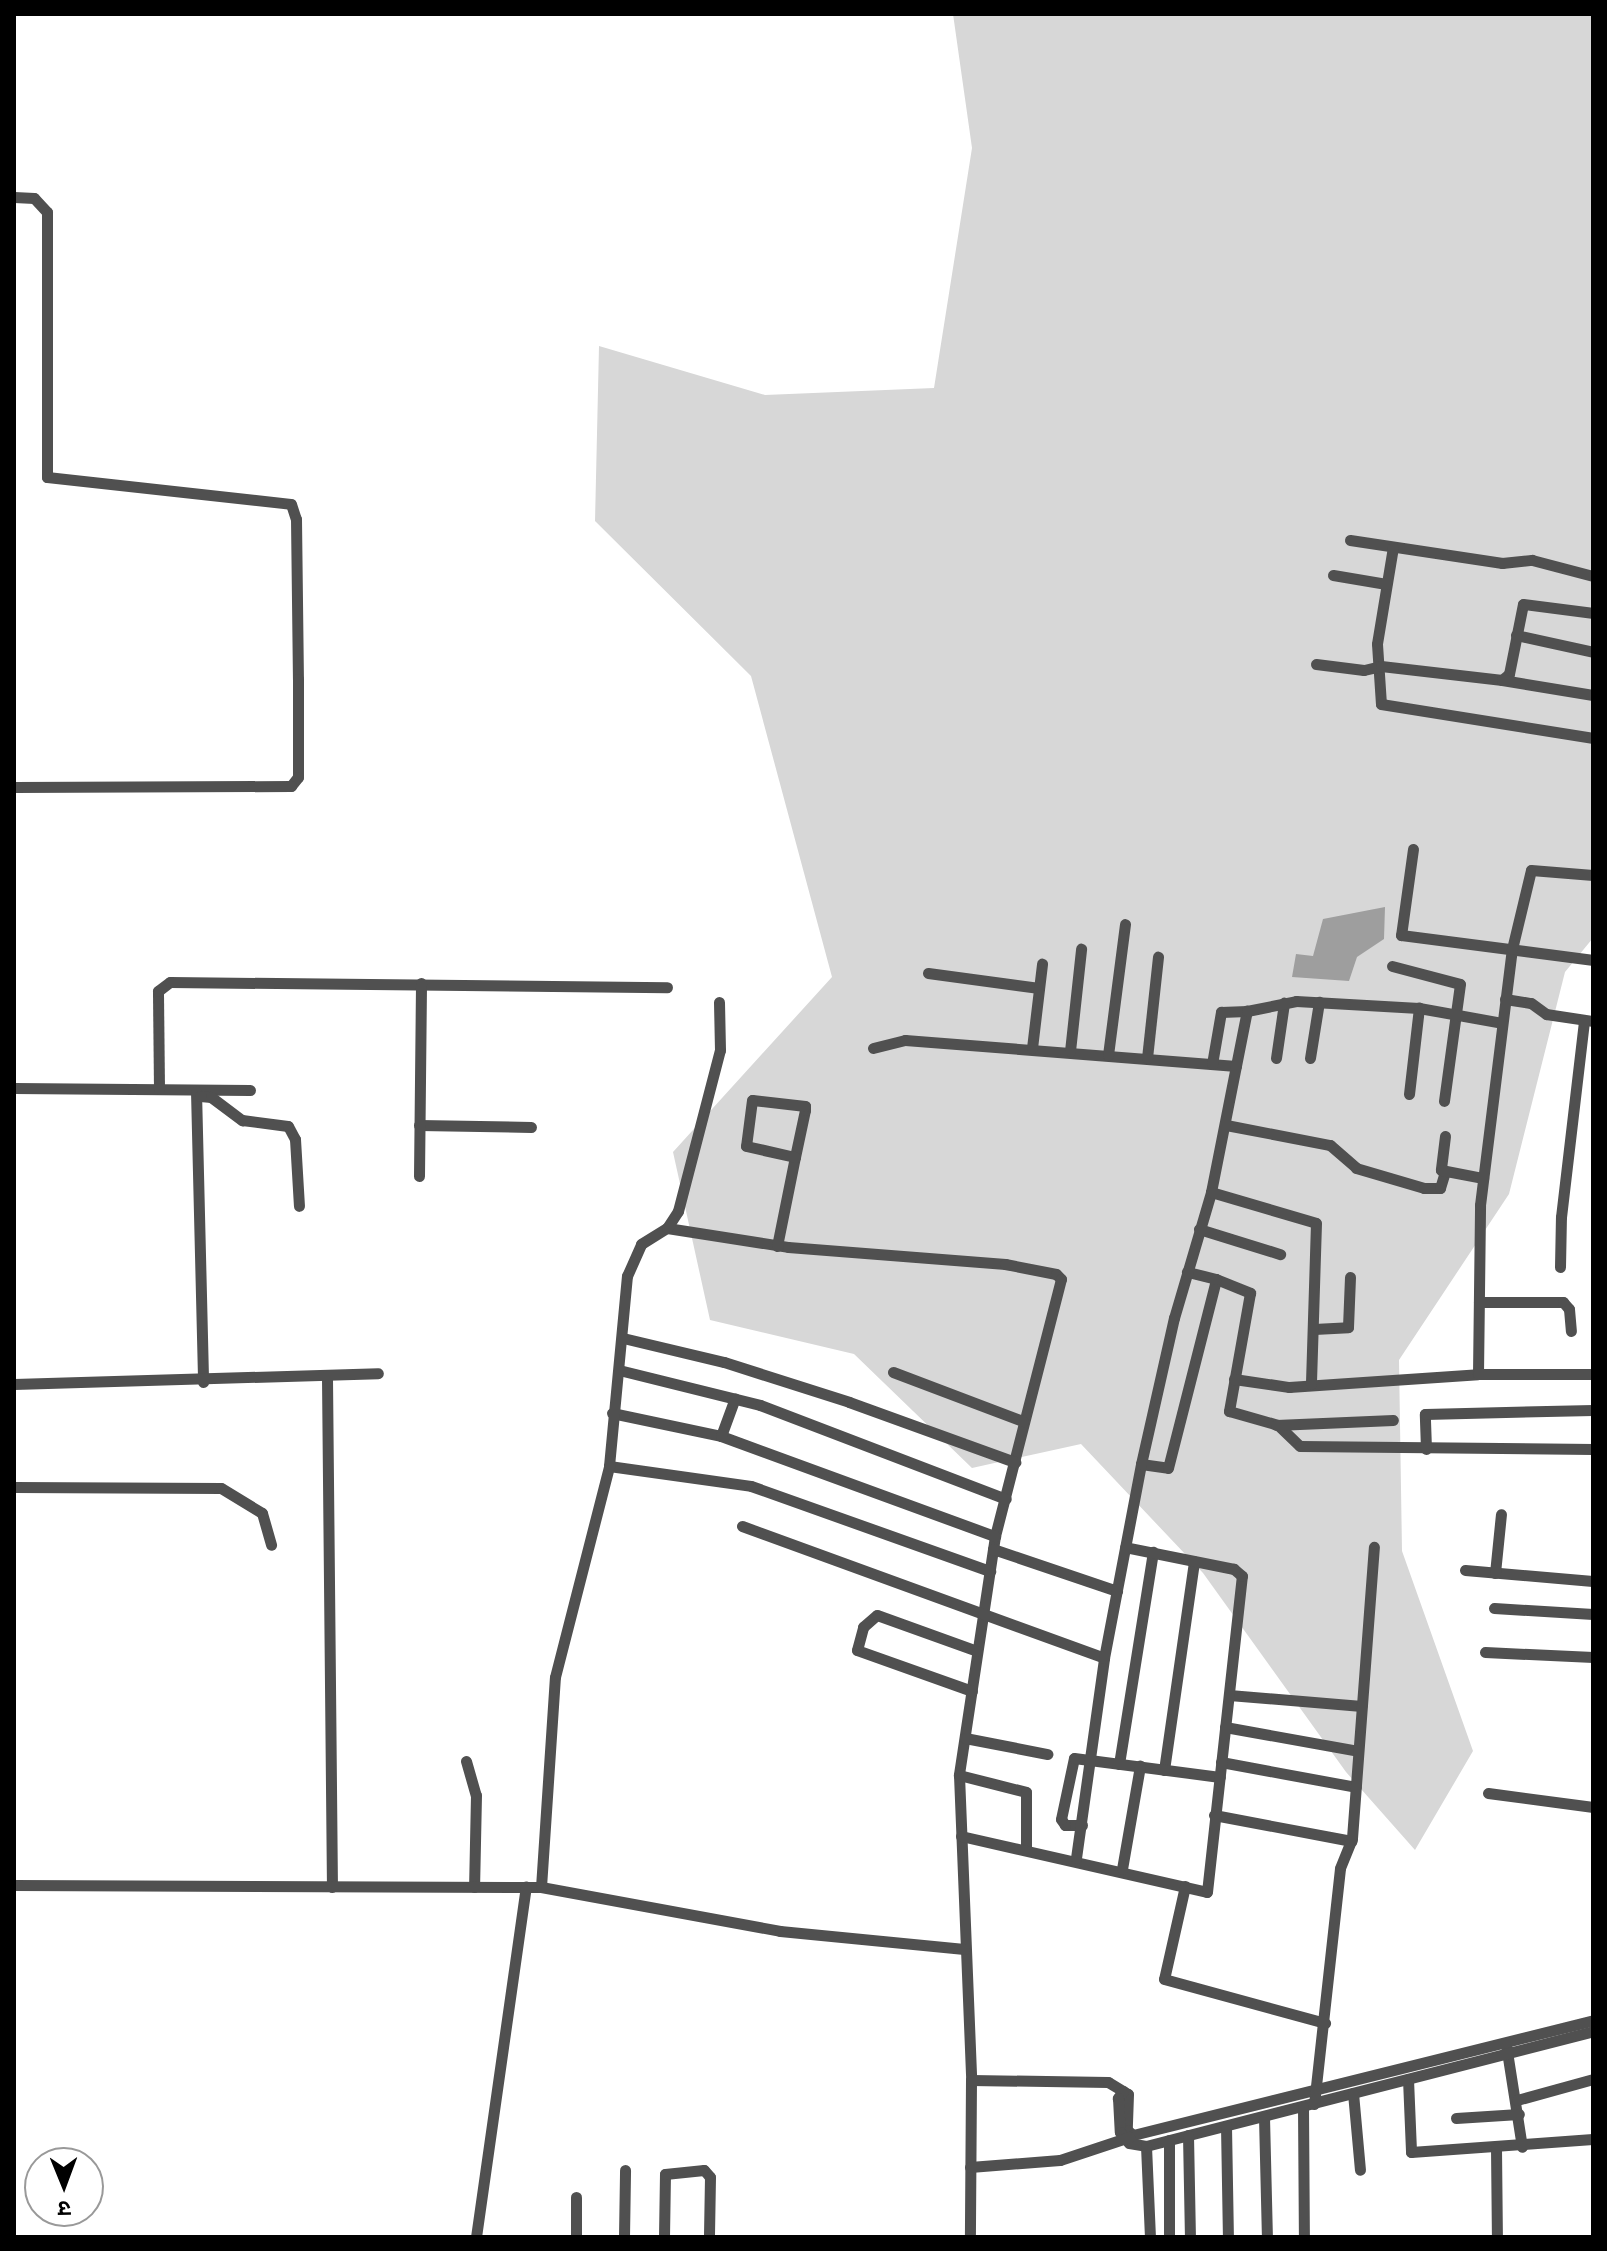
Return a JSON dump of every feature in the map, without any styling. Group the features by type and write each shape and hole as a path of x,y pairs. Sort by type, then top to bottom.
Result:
{"street":[{"path":"14,197 34,198 47,212 47,477 291,504 296,519 298,664 293,785 14,787"},
{"path":"1350,540 1502,563 1532,560 1593,576"},
{"path":"1393,547 1376,666 1381,704 1593,738"},
{"path":"1333,575 1386,584"},
{"path":"1502,680 1509,674 1516,635 1527,602 1593,613"},
{"path":"1516,635 1593,652"},
{"path":"1316,664 1364,670 1376,666 1502,680 1593,695"},
{"path":"1413,849 1399,933 1593,960"},
{"path":"1478,1374 1483,1178 1512,949 1531,870 1593,875"},
{"path":"1108,1055 1125,924"},
{"path":"1070,1051 1081,949"},
{"path":"1147,1058 1158,957"},
{"path":"1032,1048 1042,964"},
{"path":"1392,966 1457,980 1458,1014 1444,1101"},
{"path":"928,973 1039,988"},
{"path":"159,1089 162,984 421,983 667,987"},
{"path":"419,1176 421,983"},
{"path":"1505,999 1531,1003 1546,1014 1589,1020 1561,1217 1560,1267"},
{"path":"541,1887 555,1677 609,1466 612,1413 631,1261 641,1244 667,1228 686,1188 720,1050 719,1002"},
{"path":"1310,1058 1319,1002"},
{"path":"1212,1064 1221,1012 1247,1011 1284,1003 1419,1008 1502,1023"},
{"path":"1276,1058 1284,1003"},
{"path":"1409,1094 1419,1008"},
{"path":"1076,1858 1104,1658 1141,1464 1187,1272 1211,1192 1247,1011"},
{"path":"873,1048 905,1040 1236,1066"},
{"path":"14,1088 159,1089 196,1094 211,1097 242,1120 288,1126 295,1139 299,1206"},
{"path":"196,1094 250,1090"},
{"path":"196,1094 203,1382"},
{"path":"777,1246 795,1157 805,1106 752,1100 746,1146 795,1157"},
{"path":"419,1125 531,1127"},
{"path":"1226,1125 1330,1145 1356,1168 1424,1188 1440,1188 1445,1172"},
{"path":"1445,1136 1440,1167 1445,1172 1483,1178"},
{"path":"1211,1192 1316,1223 1311,1384"},
{"path":"667,1228 777,1246 1005,1264 1056,1274 1062,1285 1023,1421 994,1542 980,1615 959,1775 971,2080 970,2237"},
{"path":"1199,1229 1280,1254"},
{"path":"1187,1272 1216,1279 1250,1293 1230,1413 1276,1425 1393,1420"},
{"path":"1314,1329 1348,1327 1350,1277"},
{"path":"1141,1464 1168,1468 1216,1279"},
{"path":"1479,1302 1563,1302 1569,1309 1571,1331"},
{"path":"623,1338 724,1362 849,1402 1015,1462"},
{"path":"619,1370 735,1398 1006,1499"},
{"path":"893,1372 1023,1421"},
{"path":"14,1384 203,1382 378,1373"},
{"path":"1234,1379 1281,1386 1478,1374 1593,1374"},
{"path":"327,1378 332,1887"},
{"path":"721,1436 735,1398"},
{"path":"1426,1449 1425,1414 1593,1410"},
{"path":"612,1413 721,1436 1117,1591"},
{"path":"1276,1425 1304,1447 1593,1449"},
{"path":"609,1466 751,1486 990,1571"},
{"path":"14,1487 221,1488 262,1513 271,1545"},
{"path":"1495,1573 1501,1514"},
{"path":"742,1526 1104,1658"},
{"path":"961,1836 1076,1858 1207,1892 1242,1576 1238,1571 1125,1547"},
{"path":"1304,2237 1308,2106 1315,2091 1325,2023 1340,1868 1352,1841 1374,1547"},
{"path":"1119,1764 1153,1552"},
{"path":"1164,1770 1194,1561"},
{"path":"1465,1570 1593,1581"},
{"path":"1494,1608 1593,1614"},
{"path":"972,1691 857,1650 863,1627 877,1615 977,1651"},
{"path":"1485,1652 1593,1657"},
{"path":"1229,1695 1362,1706"},
{"path":"1225,1727 1358,1751"},
{"path":"965,1738 1047,1754"},
{"path":"1082,1825 1065,1825 1061,1819 1071,1761 1090,1760 1220,1777"},
{"path":"466,1761 476,1795 474,1887"},
{"path":"1221,1762 1356,1787"},
{"path":"1122,1869 1140,1766"},
{"path":"959,1775 1026,1792 1026,1847"},
{"path":"1488,1793 1593,1807"},
{"path":"1214,1815 1352,1841"},
{"path":"14,1885 541,1887 780,1931 964,1949"},
{"path":"1185,1886 1164,1979 1325,2023"},
{"path":"476,2237 526,1887"},
{"path":"971,2080 1101,2080 1128,2094 1129,2137 1146,2146 1408,2079 1593,2020"},
{"path":"970,2167 1036,2165 1129,2137 1315,2091 1507,2047 1593,2031"},
{"path":"1507,2047 1522,2147"},
{"path":"1408,2079 1411,2152 1522,2147 1593,2139"},
{"path":"1517,2100 1593,2079"},
{"path":"1353,2093 1360,2170"},
{"path":"1456,2118 1519,2114"},
{"path":"1264,2117 1267,2237"},
{"path":"1226,2126 1228,2237"},
{"path":"1188,2135 1190,2237"},
{"path":"1169,2140 1169,2237"},
{"path":"1146,2146 1150,2237"},
{"path":"1496,2148 1497,2237"},
{"path":"1149,2172 1169,2169"},
{"path":"624,2237 625,2170"},
{"path":"664,2237 665,2174 704,2170 710,2177 709,2237"},
{"path":"1169,2188 1190,2187"},
{"path":"576,2197 576,2237"}],"shaded area":[{"path":"953,14 1593,14 1593,938 1565,972 1509,1194 1399,1360 1402,1551 1473,1751 1415,1850 1346,1772 1203,1573 1081,1444 972,1468 854,1354 710,1320 673,1152 832,977 751,676 595,521 599,346 765,395 934,388 972,148"},
{"path":"1385,907 1384,939 1357,957 1349,981 1292,977 1296,954 1313,956 1323,919"}]}
